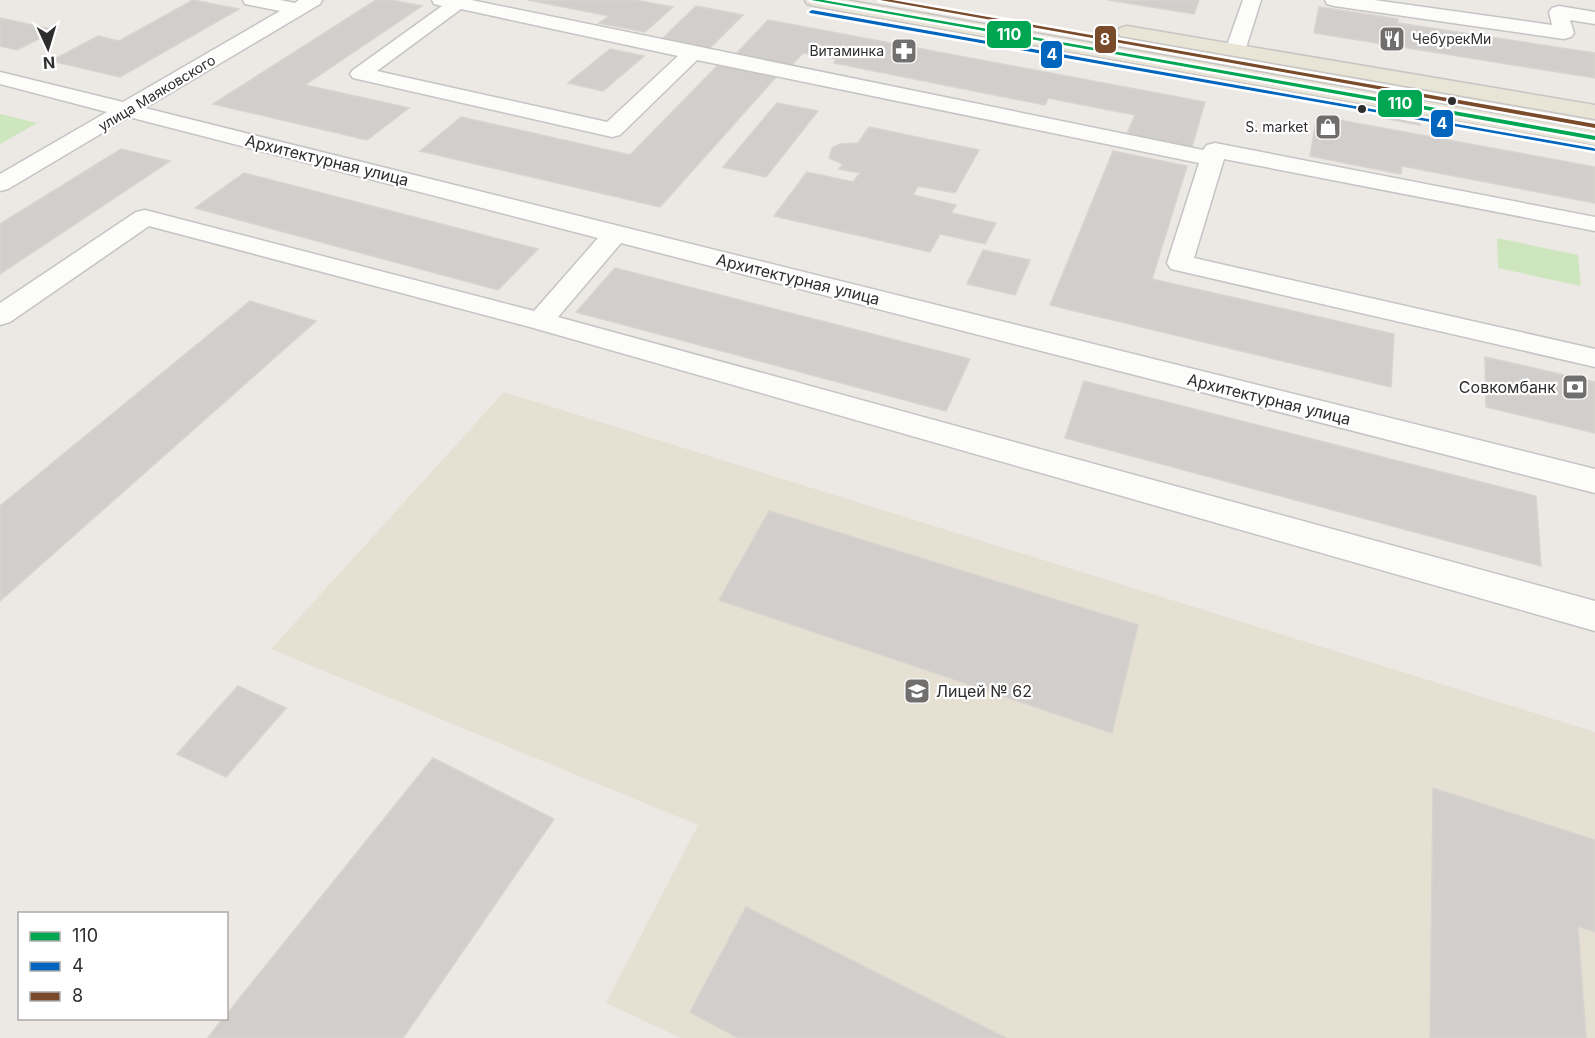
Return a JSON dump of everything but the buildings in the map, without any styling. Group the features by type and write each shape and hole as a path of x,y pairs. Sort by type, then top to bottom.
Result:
{"main road":[{"path":"814,0 1595,138"},
{"path":"939,0 1595,112"}],"street":[{"path":"252,0 305,5"},
{"path":"1235,51 1252,0"},
{"path":"1334,0 1564,33 1559,6 1595,18"},
{"path":"693,53 612,130 360,74 450,2 1212,159"},
{"name":"улица Маяковского","path":"0,184 305,5"},
{"name":"Архитектурная улица","path":"0,78 1595,482"},
{"path":"1595,224 1215,150 1180,263 1595,358"},
{"path":"0,316 146,217 540,321 1595,616"},
{"path":"540,321 616,233"}],"shaded area":[{"name":"Лицей № 62","path":"504,392 1595,732 1595,1038 681,1038 606,1003 698,825 271,649"}],"green space":[{"path":"0,114 37,123 0,144"},
{"path":"1497,238 1578,255 1581,286 1498,268"}],"transit line":[{"name":"110","path":"814,0 1595,138"},
{"name":"8","path":"883,0 1595,126"},
{"name":"4","path":"812,12 1593,150"}],"place":[{"name":"ЧебурекМи","path":"1392,39"},
{"name":"Витаминка","path":"904,51"},
{"name":"S. market","path":"1328,127"},
{"name":"Совкомбанк","path":"1575,387"},
{"name":"Лицей № 62","path":"917,691"}]}
